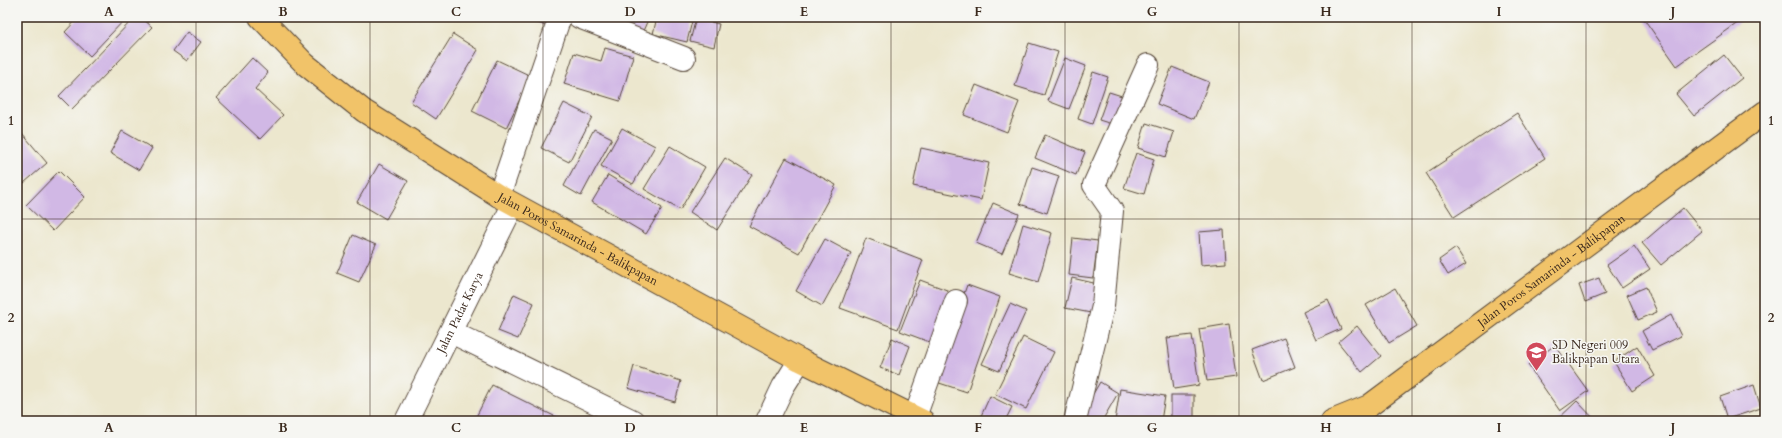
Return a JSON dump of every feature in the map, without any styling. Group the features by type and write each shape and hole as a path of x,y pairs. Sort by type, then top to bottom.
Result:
{"highway":[{"name":"Jalan Poros Samarinda - Balikpapan","path":"260,17 305,64 364,111 506,200 800,360 919,419"},
{"name":"Jalan Poros Samarinda - Balikpapan","path":"1332,421 1369,406 1765,112"}],"street":[{"name":"Jalan Padat Karya","path":"406,421 451,332 506,200 560,17"},
{"path":"579,17 684,58"},
{"path":"1075,421 1103,306 1112,211 1094,184 1148,65"},
{"path":"919,419 956,301"},
{"path":"451,332 633,421"},
{"path":"767,421 783,387 800,360"}],"building":[{"path":"79,17 127,17 90,56 65,32"},
{"path":"135,17 141,17 152,27 72,109 59,96"},
{"path":"525,17 552,17 548,27"},
{"path":"621,17 649,17 641,36 617,26"},
{"path":"657,17 693,17 687,42 653,34"},
{"path":"1647,17 1746,17 1677,66 1644,19"},
{"path":"696,18 719,24 714,47 690,41"},
{"path":"187,32 201,42 187,61 173,51"},
{"path":"453,34 478,50 436,119 411,102"},
{"path":"1029,43 1058,52 1044,95 1015,86"},
{"path":"605,48 633,56 620,101 564,84 574,53 601,61"},
{"path":"1724,55 1742,78 1694,116 1676,94"},
{"path":"252,58 268,73 255,89 283,115 260,139 216,98"},
{"path":"1065,58 1086,66 1069,109 1048,101"},
{"path":"497,60 531,76 506,128 472,111"},
{"path":"1172,67 1209,82 1194,119 1157,104"},
{"path":"1093,72 1108,77 1092,124 1078,119"},
{"path":"976,85 1019,102 1007,132 964,115"},
{"path":"1109,92 1125,97 1115,125 1099,120"},
{"path":"564,103 592,117 569,162 541,148"},
{"path":"1517,113 1545,158 1454,217 1426,173"},
{"path":"1146,123 1174,132 1166,157 1138,148"},
{"path":"622,128 655,146 633,184 601,166"},
{"path":"594,129 612,138 581,196 564,186"},
{"path":"122,131 152,148 139,170 110,153"},
{"path":"22,133 47,163 17,189 17,138"},
{"path":"1045,135 1085,152 1076,175 1035,158"},
{"path":"670,146 705,167 680,210 644,189"},
{"path":"921,148 989,163 981,200 913,186"},
{"path":"1136,153 1154,159 1144,194 1124,188"},
{"path":"725,158 752,175 717,230 690,212"},
{"path":"786,158 836,185 799,253 749,226"},
{"path":"379,164 408,181 386,219 357,202"},
{"path":"1032,167 1059,176 1047,213 1020,204"},
{"path":"59,171 85,197 53,231 26,205"},
{"path":"608,175 662,208 646,234 592,202"},
{"path":"993,203 1019,214 1002,254 976,243"},
{"path":"1683,208 1702,231 1661,265 1642,243"},
{"path":"1023,224 1052,233 1038,282 1009,273"},
{"path":"1224,230 1226,263 1201,265 1199,232"},
{"path":"353,235 376,245 359,282 337,273"},
{"path":"866,238 923,260 898,329 840,308"},
{"path":"1073,238 1098,241 1093,278 1069,275"},
{"path":"825,239 851,253 822,306 796,291"},
{"path":"1634,246 1650,269 1622,288 1607,265"},
{"path":"1456,248 1466,264 1448,275 1439,260"},
{"path":"1072,278 1102,285 1096,314 1065,308"},
{"path":"1599,278 1605,294 1585,302 1579,285"},
{"path":"920,280 955,293 935,344 900,331"},
{"path":"967,285 1000,297 967,392 933,381"},
{"path":"1646,287 1657,312 1638,320 1627,295"},
{"path":"1395,288 1417,326 1389,343 1366,305"},
{"path":"514,294 534,303 518,339 498,331"},
{"path":"1328,300 1341,329 1316,340 1303,312"},
{"path":"1010,304 1026,311 999,371 982,364"},
{"path":"1671,315 1681,336 1652,350 1642,331"},
{"path":"1229,324 1236,377 1207,381 1199,329"},
{"path":"1357,326 1381,356 1362,372 1338,342"},
{"path":"1192,335 1199,385 1174,389 1167,338"},
{"path":"1023,337 1054,352 1026,409 995,394"},
{"path":"892,338 910,346 899,375 880,368"},
{"path":"1284,338 1295,367 1263,380 1252,350"},
{"path":"1555,345 1588,391 1560,411 1528,365"},
{"path":"1637,346 1655,376 1632,391 1614,362"},
{"path":"634,366 681,381 675,402 628,388"},
{"path":"1100,382 1118,393 1102,421 1085,421 1079,418"},
{"path":"492,385 564,421 474,421"},
{"path":"1754,385 1761,408 1727,419 1720,397"},
{"path":"1120,389 1165,396 1161,421 1115,421"},
{"path":"1171,395 1194,395 1194,421 1171,421"},
{"path":"990,396 1012,407 1005,421 990,421 981,416"},
{"name":"SD Negeri 009 Balikpapan Utara","path":"1577,401 1596,421 1556,421"}],"place":[{"name":"SD Negeri 009 Balikpapan Utara","path":"1536,372"}]}
